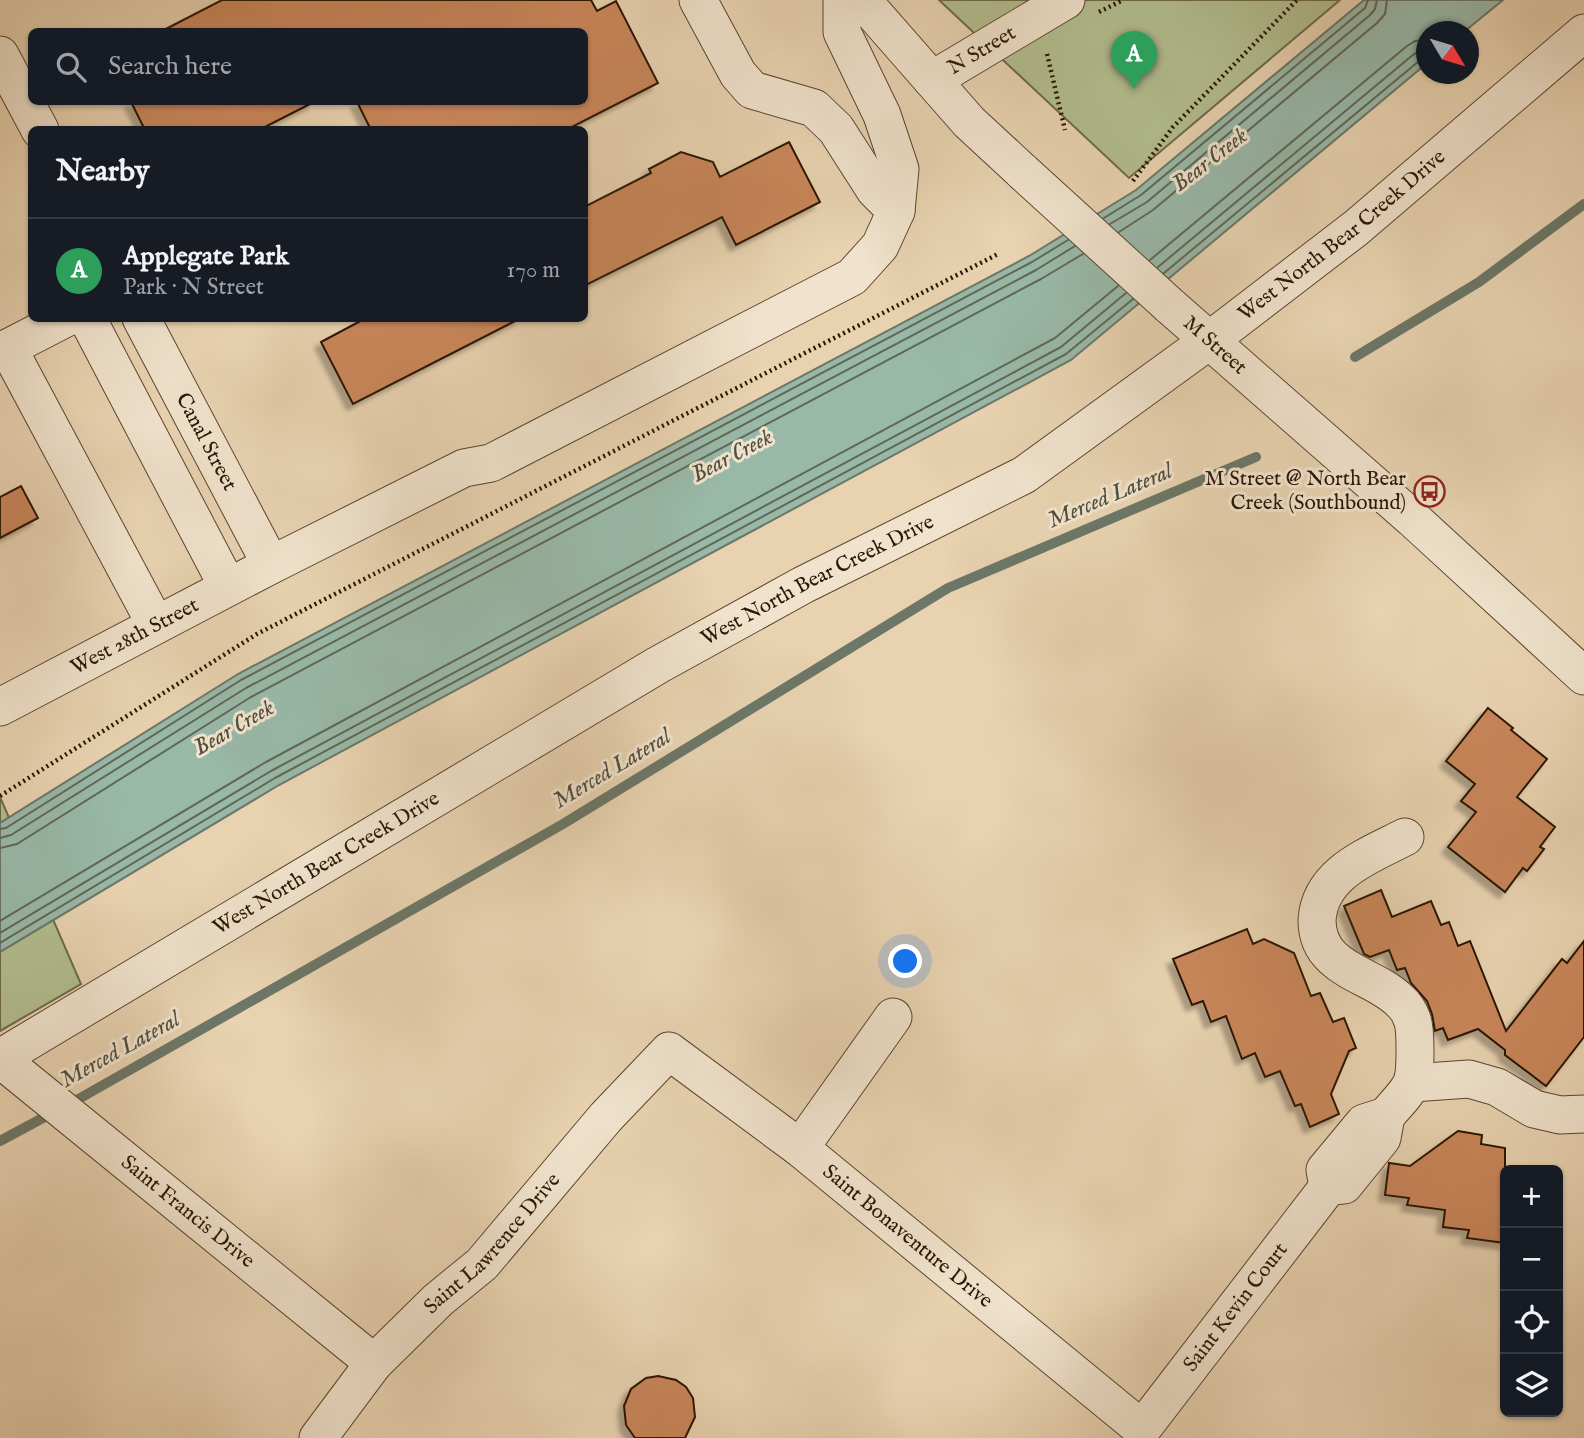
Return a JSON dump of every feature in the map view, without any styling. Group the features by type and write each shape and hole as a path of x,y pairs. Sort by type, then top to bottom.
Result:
{"street":[{"path":"698,0 737,74 752,90 814,108 836,129 875,190 896,211"},
{"name":"West 28th Street","path":"0,707 271,565 464,468 491,463 852,276 880,246 896,211 900,169 882,115 842,32 842,0"},
{"name":"M Street","path":"862,0 969,122 1023,173 1413,519 1584,676"},
{"name":"N Street","path":"932,80 1079,7"},
{"name":"West North Bear Creek Drive","path":"7,1064 658,665 803,585 1024,475 1210,340 1356,228 1584,33"},
{"path":"0,55 38,126"},
{"path":"58,322 4,350 156,625"},
{"path":"89,322 228,587"},
{"name":"Canal Street","path":"143,322 271,565"},
{"path":"1405,838 1359,860 1338,875 1326,889 1318,906 1317,928 1322,944 1334,959 1402,1002 1413,1021 1412,1083 1469,1079 1497,1087 1534,1108 1560,1115 1584,1114"},
{"path":"800,1148 893,1017"},
{"name":"Saint Bonaventure Drive","path":"669,1051 800,1148 1142,1429"},
{"name":"Saint Lawrence Drive","path":"318,1438 374,1363 438,1300 482,1264 606,1117 669,1051"},
{"name":"Saint Francis Drive","path":"7,1064 374,1363"},
{"name":"Saint Kevin Court","path":"1142,1429 1328,1187 1344,1185 1375,1149 1382,1138 1386,1115 1412,1083"}],"path":[{"path":"1079,7 1124,0"},
{"path":"1133,181 1173,127 1297,0"},
{"path":"1046,48 1065,130"},
{"path":"0,796 257,635 998,254"}],"green space":[{"path":"939,0 1340,0 1129,178"},
{"path":"0,797 81,984 0,1031"}],"water":[{"name":"Bear Creek","path":"1364,0 1503,0 1477,21 1416,21 1416,72 1071,360 279,785 0,952 0,823 238,674 1029,256 1136,190"}],"building":[{"path":"222,0 591,0 597,11 616,1 658,83 574,126 369,126 358,105 588,105 588,28 168,28"},
{"path":"132,105 308,105 267,126 143,126"},
{"path":"789,142 820,202 736,245 722,217 588,284 588,205 651,173 649,169 681,152 713,162 720,177"},
{"path":"358,322 513,322 353,404 321,342"},
{"path":"21,486 38,518 0,538 0,497"},
{"path":"1488,708 1547,759 1517,797 1555,827 1540,847 1544,849 1527,871 1523,868 1505,892 1448,847 1476,812 1461,801 1475,784 1446,761"},
{"path":"1381,890 1392,917 1431,901 1441,925 1449,922 1458,946 1470,941 1506,1031 1562,959 1567,963 1584,941 1584,1037 1546,1086 1505,1055 1505,1050 1478,1029 1448,1040 1443,1028 1435,1031 1427,1001 1411,983 1405,968 1397,970 1389,950 1370,957 1364,954 1344,906"},
{"path":"1247,929 1253,944 1264,939 1294,953 1311,996 1320,993 1333,1022 1344,1018 1356,1048 1349,1051 1331,1094 1339,1114 1310,1127 1301,1104 1295,1106 1280,1071 1265,1077 1255,1053 1242,1059 1226,1016 1211,1022 1203,1001 1192,1005 1173,959"},
{"path":"1458,1131 1482,1135 1481,1144 1505,1148 1505,1165 1500,1165 1500,1242 1467,1238 1469,1230 1443,1227 1445,1210 1407,1205 1409,1198 1385,1195 1389,1163 1410,1166"},
{"path":"658,1376 676,1380 686,1387 693,1398 695,1417 685,1438 635,1438 626,1425 624,1406 631,1389 646,1378"}],"waterway":[{"name":"Merced Lateral","path":"1355,357 1479,282 1584,204"},
{"name":"Merced Lateral","path":"68,1105 563,824 948,588 1256,457"},
{"name":"Merced Lateral","path":"0,1141 54,1112"}],"place":[{"name":"Applegate Park","path":"1134,89"},
{"name":"M Street @ North Bear Creek (Southbound)","path":"1429,491"}]}
